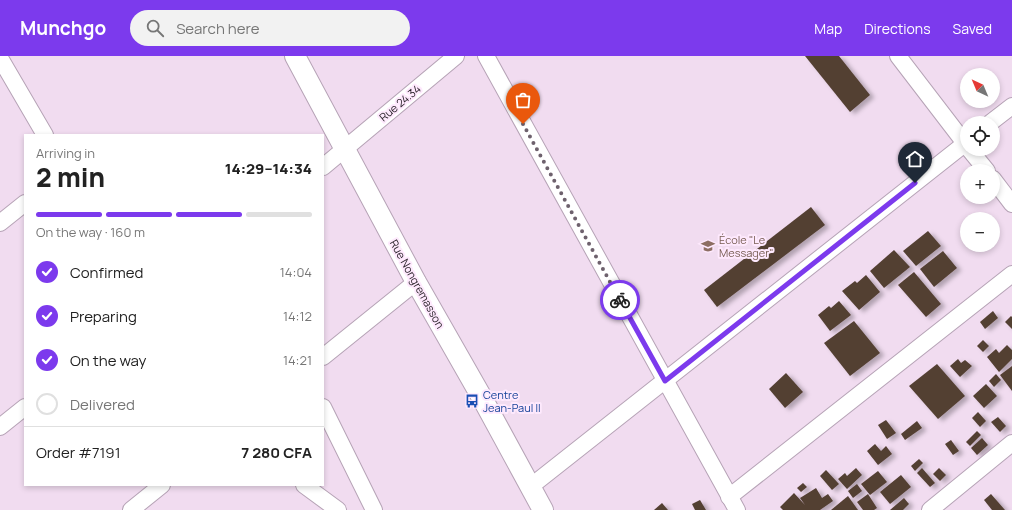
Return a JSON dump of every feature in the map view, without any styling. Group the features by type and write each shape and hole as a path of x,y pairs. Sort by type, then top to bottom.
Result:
{"street":[{"name":"Rue Nongremasson","path":"295,56 416,282 481,396 543,510"},
{"name":"Rue 24.34","path":"324,167 456,56"},
{"path":"486,56 733,503 1012,274"},
{"path":"898,56 960,136"},
{"path":"0,58 44,134"},
{"path":"999,116 1012,106"},
{"path":"530,487 960,150"},
{"path":"1000,188 1012,204"},
{"path":"0,222 24,204"},
{"path":"324,356 416,282"},
{"path":"0,426 24,408"},
{"path":"324,409 374,510"},
{"path":"930,510 1012,443"},
{"path":"130,510 161,486"},
{"path":"305,486 338,510"}],"building":[{"path":"805,56 839,56 870,95 850,112"},
{"path":"811,207 825,225 717,307 704,290"},
{"path":"928,231 941,246 916,266 903,251"},
{"path":"894,250 910,267 884,288 870,271"},
{"path":"943,251 957,268 934,287 920,269"},
{"path":"914,272 941,304 926,317 898,285"},
{"path":"866,275 880,292 859,310 842,291 855,281 857,283"},
{"path":"839,301 851,315 830,331 818,315 829,306 831,308"},
{"path":"993,311 998,318 985,329 980,322"},
{"path":"1011,316 1012,317 1012,329 1005,322"},
{"path":"854,321 880,353 850,376 824,343"},
{"path":"983,340 989,346 983,352 977,346"},
{"path":"1007,345 1012,350 1012,359 999,372 987,357 996,349 999,353"},
{"path":"958,359 961,363 965,360 972,366 960,377 950,366"},
{"path":"937,364 965,396 938,419 909,386"},
{"path":"1012,366 1012,391 1000,375"},
{"path":"786,373 803,392 785,408 769,389"},
{"path":"996,374 1001,380 994,387 989,381"},
{"path":"986,384 997,396 984,408 973,396"},
{"path":"978,412 986,421 980,427 972,418"},
{"path":"998,417 1006,426 1000,432 991,422"},
{"path":"886,420 896,433 887,439 878,425"},
{"path":"917,421 922,428 905,440 901,434"},
{"path":"977,431 981,435 970,446 966,442"},
{"path":"982,438 988,445 977,455 971,448"},
{"path":"951,440 959,451 953,455 945,444"},
{"path":"875,444 881,451 886,446 892,454 878,465 867,451"},
{"path":"919,459 923,463 915,471 911,466"},
{"path":"856,468 862,475 847,489 838,479 845,473 847,476"},
{"path":"922,468 935,483 930,487 917,473"},
{"path":"939,468 946,475 940,481 933,474"},
{"path":"826,470 839,484 832,490 820,476"},
{"path":"878,471 887,482 870,495 861,484"},
{"path":"901,475 911,487 890,504 880,492"},
{"path":"803,483 807,487 801,492 797,488"},
{"path":"857,484 862,491 853,498 848,491"},
{"path":"816,488 822,498 828,494 833,501 820,510 783,510 780,507 794,493 805,505 800,498"},
{"path":"868,494 877,508 874,510 863,510 857,502"},
{"path":"991,494 1005,510 992,510 984,500"},
{"path":"848,496 858,510 831,510"},
{"path":"904,498 909,504 903,510 890,510"},
{"path":"700,500 706,510 695,510 692,504"},
{"path":"662,503 668,510 654,510"}],"way so far":[{"path":"523,124 620,300"}],"place":[{"name":"École \"Le Messager\"","path":"708,246"},
{"name":"Centre Jean-Paul II","path":"472,401"}],"route":[{"path":"620,300 665,381 915,183"}]}
